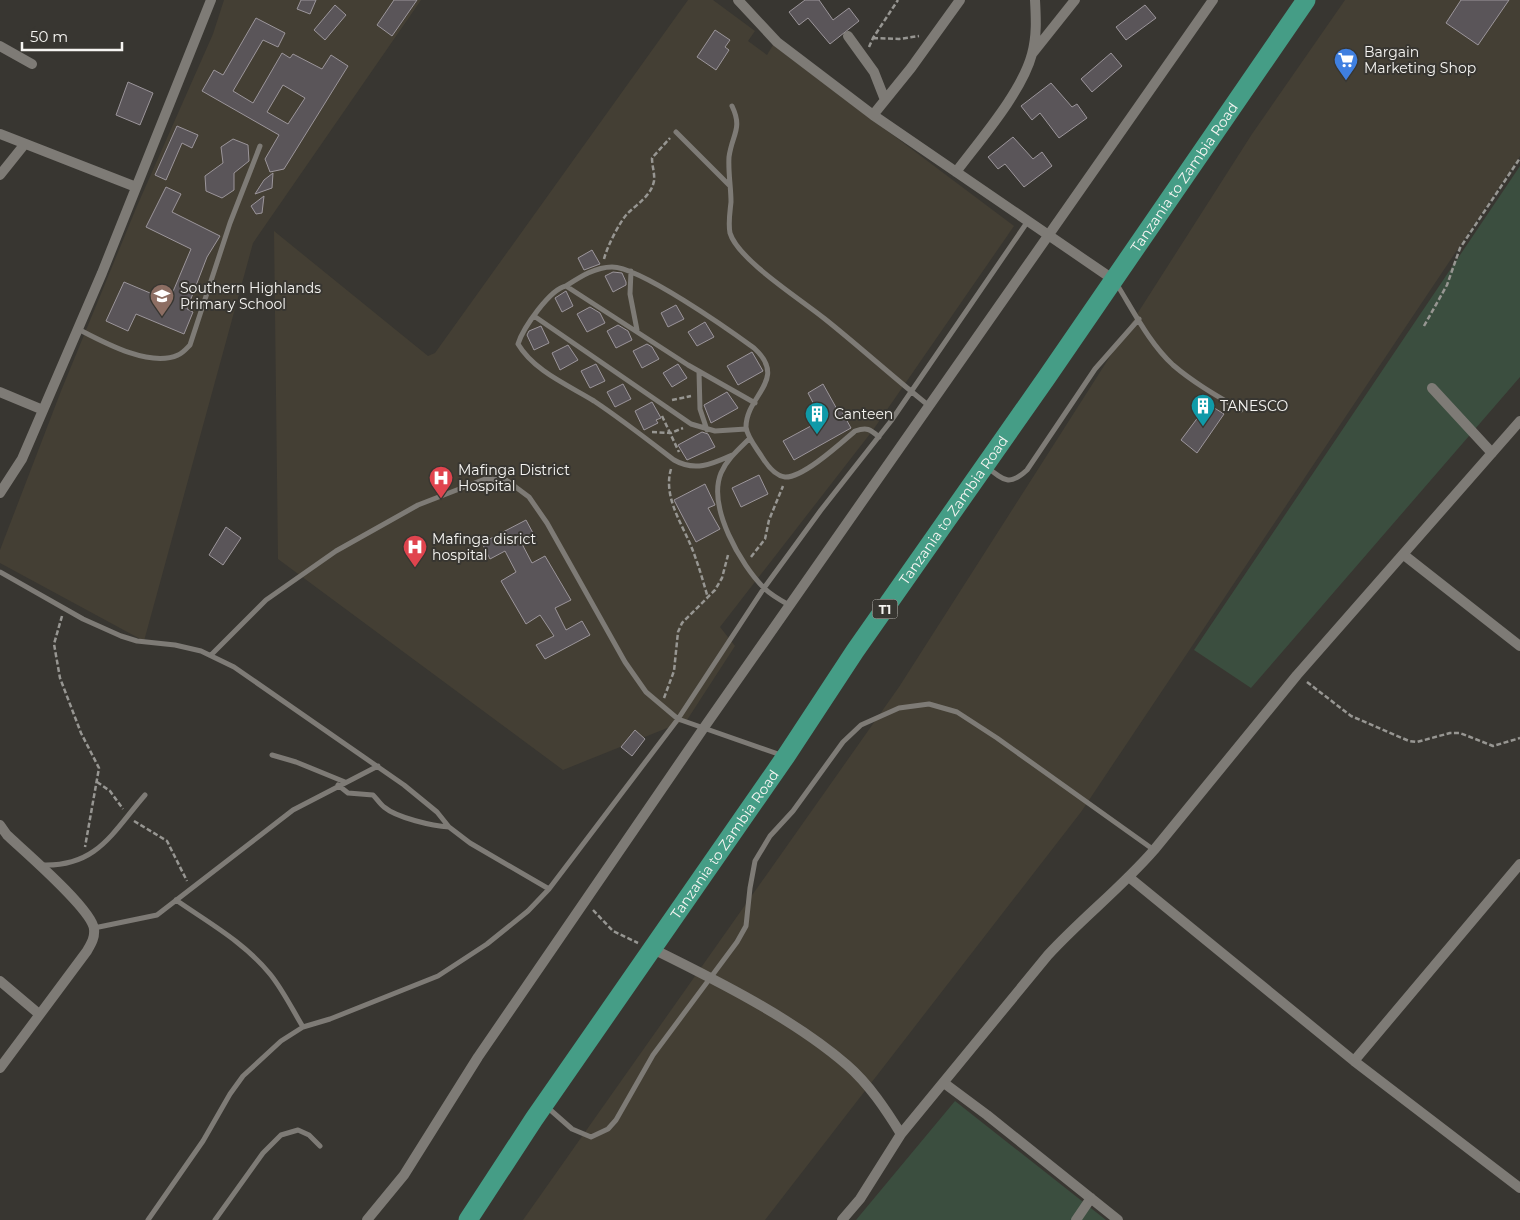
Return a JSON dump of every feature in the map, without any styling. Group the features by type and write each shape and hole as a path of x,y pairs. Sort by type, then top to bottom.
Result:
{"highway":[{"name":"Tanzania to Zambia Road","path":"468,1220 544,1105 786,756 855,651 1114,280 1306,0"}],"street":[{"path":"0,493 22,459 78,329 210,0"},
{"path":"873,114 960,0"},
{"path":"1032,55 1036,21 1035,0"},
{"path":"956,172 1017,85 1032,55 1075,0"},
{"path":"371,1219 404,1175 478,1057 703,729 1213,0"},
{"path":"744,2 777,42 873,114 1114,280"},
{"path":"848,36 868,63 880,84 885,100"},
{"path":"0,46 32,64"},
{"path":"0,134 24,145 136,187"},
{"path":"0,175 24,145"},
{"path":"1432,388 1492,453"},
{"path":"0,392 43,410"},
{"path":"842,1220 860,1199 901,1134 1048,955 1066,935 1130,878 1297,676 1520,421"},
{"path":"1404,555 1520,646"},
{"path":"0,824 7,836 79,905 94,928 94,938 87,952 0,1068"},
{"path":"1354,1061 1520,864"},
{"path":"1130,878 1354,1061 1520,1188"},
{"path":"653,949 710,977 783,1020 847,1065 883,1106 901,1134"},
{"path":"0,981 39,1014"},
{"path":"944,1083 1118,1220"},
{"path":"1076,1220 1090,1198"}],"lane":[{"path":"732,106 738,128 730,154 729,184 730,232 735,243 775,281 824,318 928,405"},
{"path":"676,132 729,184"},
{"path":"78,329 130,353 163,358 179,355 190,345 230,223 260,146"},
{"path":"148,1220 203,1141 230,1094 243,1076 281,1041 303,1026 330,1019 438,976 487,944 528,911 549,889 678,718 764,588 821,510 912,392 1028,221"},
{"path":"732,455 703,466 685,466 674,460 595,402 541,369 525,356 518,344 522,333 558,289 602,268 617,267 630,271 727,328 764,356 768,376 747,420 746,429 769,467 780,476 786,477 802,471 855,431 864,428 870,429 879,437"},
{"path":"630,271 630,294 637,331"},
{"path":"1114,280 1139,319 1172,364 1200,386 1241,410"},
{"path":"566,286 699,372 755,403"},
{"path":"534,316 690,424 707,430 746,429"},
{"path":"985,466 1007,480 1016,480 1027,470 1095,369 1139,319"},
{"path":"699,372 698,395 700,409 707,430"},
{"path":"750,438 732,455 720,474 718,490 722,516 730,540 744,563 764,588 789,605"},
{"path":"211,655 266,600 336,551 418,505 485,479 506,480 529,497 547,523 625,662 646,692 660,706 678,718 703,729 786,756"},
{"path":"0,572 121,636 137,641 174,644 211,655 234,667 378,766 430,807 449,827 470,843 549,889"},
{"path":"544,1105 572,1130 591,1137 608,1129 654,1055 710,977 738,942 746,926 755,861 770,836 793,811 843,742 861,725 899,708 929,704 956,712 997,738 1154,850"},
{"path":"272,755 296,762 345,782"},
{"path":"94,928 157,915 293,810 338,785 378,766"},
{"path":"338,785 348,793 373,795 384,807 391,811 437,827 449,827"},
{"path":"39,865 62,866 83,859 100,848 144,795"},
{"path":"176,900 229,935 255,958 270,975 303,1026"},
{"path":"215,1220 263,1153 280,1135 298,1130 309,1135 320,1146"}],"path":[{"path":"868,63 868,50 873,38 898,0"},
{"path":"873,38 899,39 935,33"},
{"path":"602,268 608,246 626,216 638,206 651,188 654,181 652,158 676,132"},
{"path":"1424,326 1447,285 1460,248 1520,158"},
{"path":"685,466 656,400 698,395"},
{"path":"674,460 669,483 670,495 691,546 708,598"},
{"path":"744,563 765,539 769,520 786,477"},
{"path":"660,706 674,671 678,632 682,623 708,598 722,578 730,540"},
{"path":"63,607 61,621 55,635 55,655 60,678 74,715 99,768 83,859"},
{"path":"1297,676 1351,716 1409,741 1418,742 1450,733 1460,734 1493,746 1520,738"},
{"path":"97,782 110,791 127,816 167,841 190,889"},
{"path":"584,903 613,932 653,949"}],"shaded area":[{"name":"Southern Highlands Primary School","path":"224,0 421,0 253,243 144,641 0,563 0,550 61,391 137,206 213,34"},
{"path":"688,0 713,0 755,31 748,41 767,55 773,45 1014,226 873,430 720,627 735,646 687,720 563,770 278,559 274,231 428,356 435,353"},
{"path":"1345,0 1520,0 1520,156 1081,812 765,1220 523,1220 899,687 1252,134"}],"green space":[{"path":"1520,166 1520,377 1251,688 1194,650"},
{"path":"955,1101 1106,1220 856,1220"}],"building":[{"path":"301,0 316,0 310,14 297,9"},
{"path":"394,0 417,0 392,36 377,25"},
{"path":"805,0 819,0 833,20 849,8 859,21 830,44 808,18 799,25 789,12"},
{"path":"1461,0 1509,0 1478,45 1446,23"},
{"path":"335,5 346,15 325,40 314,30"},
{"path":"1145,5 1156,18 1126,40 1116,27"},
{"path":"256,18 285,33 278,47 263,40 233,91 253,103 282,53 290,58 293,54 322,69 331,55 348,66 284,169 270,172 265,159 279,135 202,91 214,70 223,75","holes":["283,85 305,98 288,124 267,112"]},
{"path":"715,30 730,40 725,47 729,50 716,70 697,57"},
{"path":"1111,53 1122,66 1092,92 1081,79"},
{"path":"128,82 153,93 140,125 116,115"},
{"path":"1051,83 1072,107 1077,104 1087,118 1059,138 1040,113 1032,120 1021,106"},
{"path":"177,126 198,135 192,148 182,143 166,180 155,175"},
{"path":"1013,137 1033,159 1042,152 1052,166 1024,187 1005,164 998,169 988,157"},
{"path":"233,139 248,145 249,161 234,173 234,190 222,198 206,191 205,176 223,163 221,147"},
{"path":"273,173 272,188 255,194 264,180"},
{"path":"166,187 181,194 172,212 220,236 207,257 187,309 193,312 184,334 136,314 128,331 106,321 124,282 169,301 191,249 146,227"},
{"path":"264,196 262,213 256,214 251,206"},
{"path":"592,250 600,264 584,270 578,258"},
{"path":"613,272 622,273 626,285 613,292 605,276"},
{"path":"566,291 573,306 562,312 555,298"},
{"path":"676,305 684,319 668,327 661,313"},
{"path":"590,307 600,313 605,323 587,332 577,314"},
{"path":"705,322 714,337 697,346 688,332"},
{"path":"618,325 628,331 632,340 616,348 607,331"},
{"path":"541,326 549,343 534,350 527,335 529,331"},
{"path":"647,344 652,347 659,359 642,368 633,351"},
{"path":"568,345 578,360 560,370 552,353"},
{"path":"752,352 763,371 738,385 727,366"},
{"path":"596,364 605,381 590,388 581,371"},
{"path":"678,364 687,378 672,387 663,373"},
{"path":"623,384 631,399 615,407 607,392"},
{"name":"Canteen","path":"823,384 838,411 841,410 851,428 794,460 783,441 822,420 808,393"},
{"path":"727,392 738,408 711,423 704,405"},
{"path":"652,402 661,418 656,420 658,423 644,430 635,411"},
{"name":"TANESCO","path":"1208,404 1224,414 1197,453 1181,440"},
{"path":"702,432 708,434 715,447 687,460 678,445"},
{"path":"759,475 768,494 741,507 732,488"},
{"path":"705,484 715,505 708,508 720,529 696,542 674,500"},
{"path":"526,520 534,535 521,542 532,563 545,556 571,600 555,608 566,630 582,621 590,635 545,659 536,645 554,636 540,615 526,624 501,581 516,572 505,551 490,559 482,543"},
{"path":"226,527 241,538 223,565 209,555"},
{"path":"635,730 645,739 632,756 621,747"}],"place":[{"name":"Bargain Marketing Shop","path":"1346,81"},
{"name":"Southern Highlands Primary School","path":"162,317"},
{"name":"TANESCO","path":"1203,427"},
{"name":"Canteen","path":"817,435"},
{"name":"Mafinga District Hospital","path":"441,499"},
{"name":"Mafinga disrict hospital","path":"415,568"}]}
